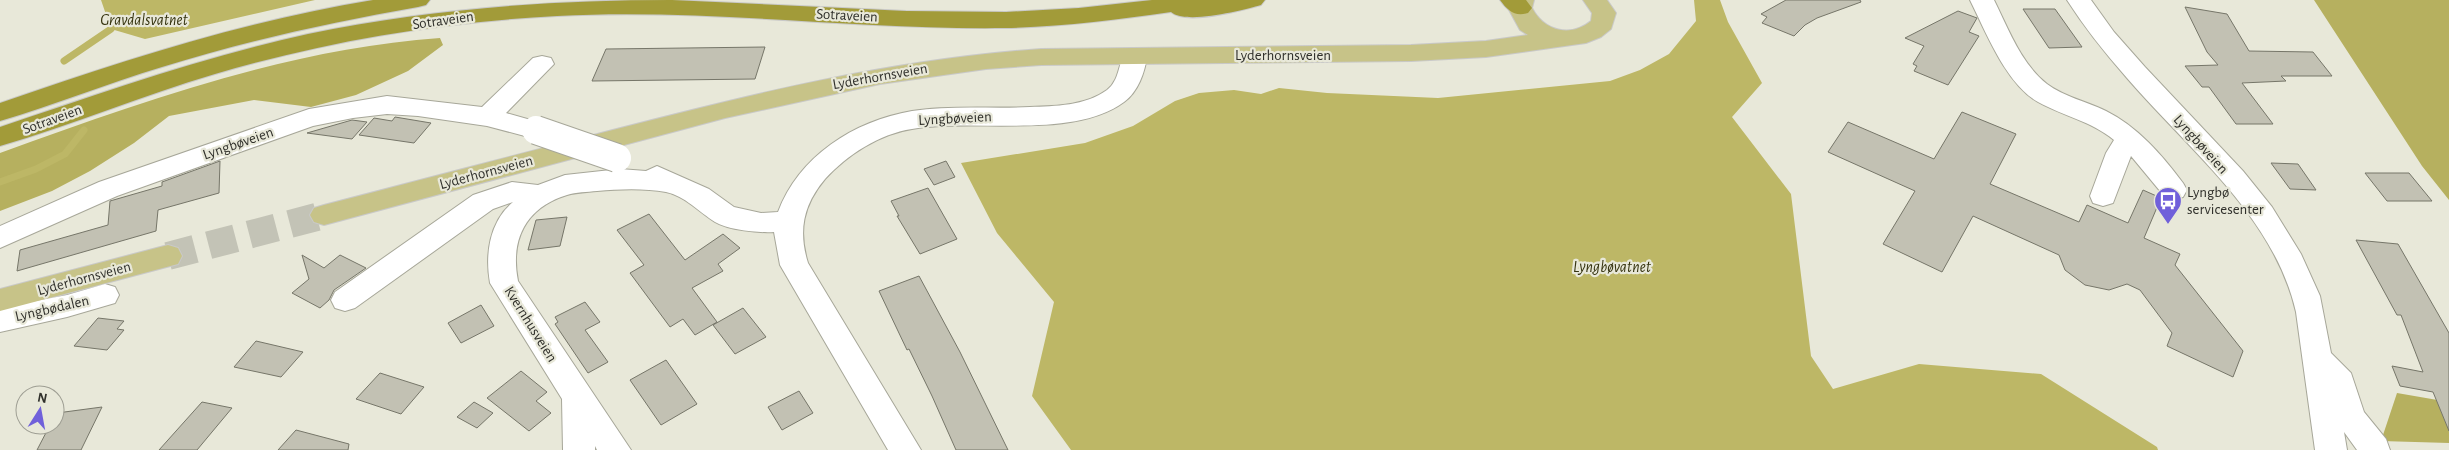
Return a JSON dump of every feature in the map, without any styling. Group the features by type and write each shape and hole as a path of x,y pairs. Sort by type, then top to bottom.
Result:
{"highway":[{"name":"Sotraveien","path":"0,112 74,86 215,42 312,19 418,0"},
{"name":"Sotraveien","path":"0,137 85,107 212,67 361,32 459,16 535,9 682,7 921,19 1006,20 1145,10 1201,0"},
{"path":"1145,10 1217,8 1253,0"}],"main road":[{"name":"Lyderhornsveien","path":"324,215 680,121 853,79 998,59 1357,54 1486,49 1589,35 1599,29 1603,21 1601,4"},
{"name":"Lyderhornsveien","path":"1451,50 1500,32 1519,6"},
{"path":"1519,6 1534,29 1562,38"},
{"name":"Lyderhornsveien","path":"0,300 168,256"}],"street":[{"path":"1982,0 2002,38 2030,82 2041,92 2098,118 2128,139 2157,167 2174,190"},
{"name":"Lyngbøveien","path":"2078,0 2103,35 2237,183 2267,222 2291,261 2306,296 2313,326 2331,450"},
{"name":"Lyngbøveien","path":"905,450 794,265 788,248 788,221 800,194 820,168 854,140 873,131 936,116 1062,114 1108,101 1124,87 1131,75 1136,56"},
{"path":"488,117 542,64"},
{"name":"Lyngbøveien","path":"0,238 108,189 309,118 353,109 387,105 427,108 488,117 536,130 617,158 673,183 699,196 726,216 761,223 788,221"},
{"path":"2103,196 2119,153 2128,139"},
{"name":"Kvernhusveien","path":"615,450 577,397 504,283 500,261 504,237 518,213 540,195 565,185 620,178 673,183"},
{"name":"Kvernhusveien","path":"344,300 483,202 512,192 540,195"},
{"name":"Lyngbødalen","path":"0,320 105,296"},
{"path":"2317,358 2340,382 2344,403 2353,421 2375,449"},
{"path":"577,397 579,450"}],"shaded area":[{"path":"2314,0 2449,0 2449,200 2422,166"},
{"path":"440,38 443,45 408,71 356,95 311,107 254,100 169,116 134,143 90,171 52,191 0,211 0,153 108,115 217,80 327,53 383,44"},
{"path":"2397,393 2449,402 2449,443 2381,441"}],"water":[{"name":"Gravdalsvatnet","path":"101,0 315,0 145,39 111,29"},
{"name":"Lyngbøvatnet","path":"1694,0 1720,0 1728,22 1762,83 1732,117 1791,194 1811,356 1833,389 1919,364 2041,374 2157,447 2158,450 1071,450 1032,396 1054,302 997,233 961,163 1085,143 1133,126 1175,101 1199,93 1234,90 1261,94 1279,88 1327,93 1438,98 1610,81 1640,70 1669,54 1696,21"}],"building":[{"path":"1786,0 1860,0 1861,2 1817,18 1805,25 1794,36 1762,23 1767,17 1761,14"},
{"path":"2185,7 2227,14 2249,51 2313,52 2332,76 2281,76 2286,81 2242,83 2273,124 2236,124 2209,87 2202,87 2185,66 2218,65 2207,52"},
{"path":"2023,9 2055,9 2082,47 2049,48"},
{"path":"1958,11 1977,18 1969,32 1979,36 1948,85 1914,71 1917,66 1913,64 1924,46 1905,38"},
{"path":"765,47 755,79 592,81 606,49"},
{"path":"1962,112 2016,134 1990,184 2079,222 2087,205 2128,223 2143,190 2161,198 2144,238 2180,254 2175,265 2243,351 2233,377 2167,346 2172,333 2140,290 2127,284 2109,290 2085,285 2065,270 2059,255 1973,216 1942,272 1883,244 1915,191 1828,152 1848,122 1934,159"},
{"path":"395,117 431,123 414,143 359,135 374,118 392,121"},
{"path":"352,120 367,122 352,139 307,133"},
{"path":"220,161 219,193 158,210 156,231 17,271 20,250 108,225 110,201 162,186 162,182"},
{"path":"946,161 955,177 934,185 924,169"},
{"path":"2271,163 2298,164 2316,190 2290,189"},
{"path":"2365,173 2409,173 2432,201 2387,201"},
{"path":"928,188 957,239 920,254 897,216 899,216 891,201"},
{"path":"649,214 685,260 723,234 740,248 718,264 723,271 692,288 717,322 695,335 683,319 670,327 630,273 644,265 617,230"},
{"path":"567,217 560,246 528,250 536,220"},
{"path":"2356,240 2398,244 2449,333 2449,431 2433,392 2400,386 2392,366 2423,372 2401,315 2397,315"},
{"path":"302,255 324,268 340,255 366,268 334,290 329,300 320,308 292,293 309,279"},
{"path":"919,276 960,352 1008,450 956,450 932,396 909,349 907,350 879,291"},
{"path":"585,302 600,322 585,330 608,362 588,373 555,324 558,322 555,317"},
{"path":"481,305 494,326 461,343 448,323"},
{"path":"743,308 766,337 735,354 713,325"},
{"path":"98,318 124,321 117,329 124,330 107,350 74,346"},
{"path":"256,341 303,352 281,377 234,367"},
{"path":"666,360 697,404 661,425 630,380"},
{"path":"521,371 547,392 536,401 551,413 529,431 487,398"},
{"path":"380,373 424,387 401,414 356,399"},
{"path":"799,391 813,413 782,430 768,407"},
{"path":"202,402 232,408 197,450 159,450"},
{"path":"474,402 493,413 477,428 457,417"},
{"path":"102,407 81,450 37,450 45,435 65,435 65,412"},
{"path":"296,430 349,444 348,450 278,450"}],"waterway":[{"path":"64,61 111,29"},
{"path":"0,182 36,169 65,154 84,130"}],"tunnel":[{"path":"168,256 324,215"}],"place":[{"name":"Lyngbø servicesenter","path":"2168,225"}]}
